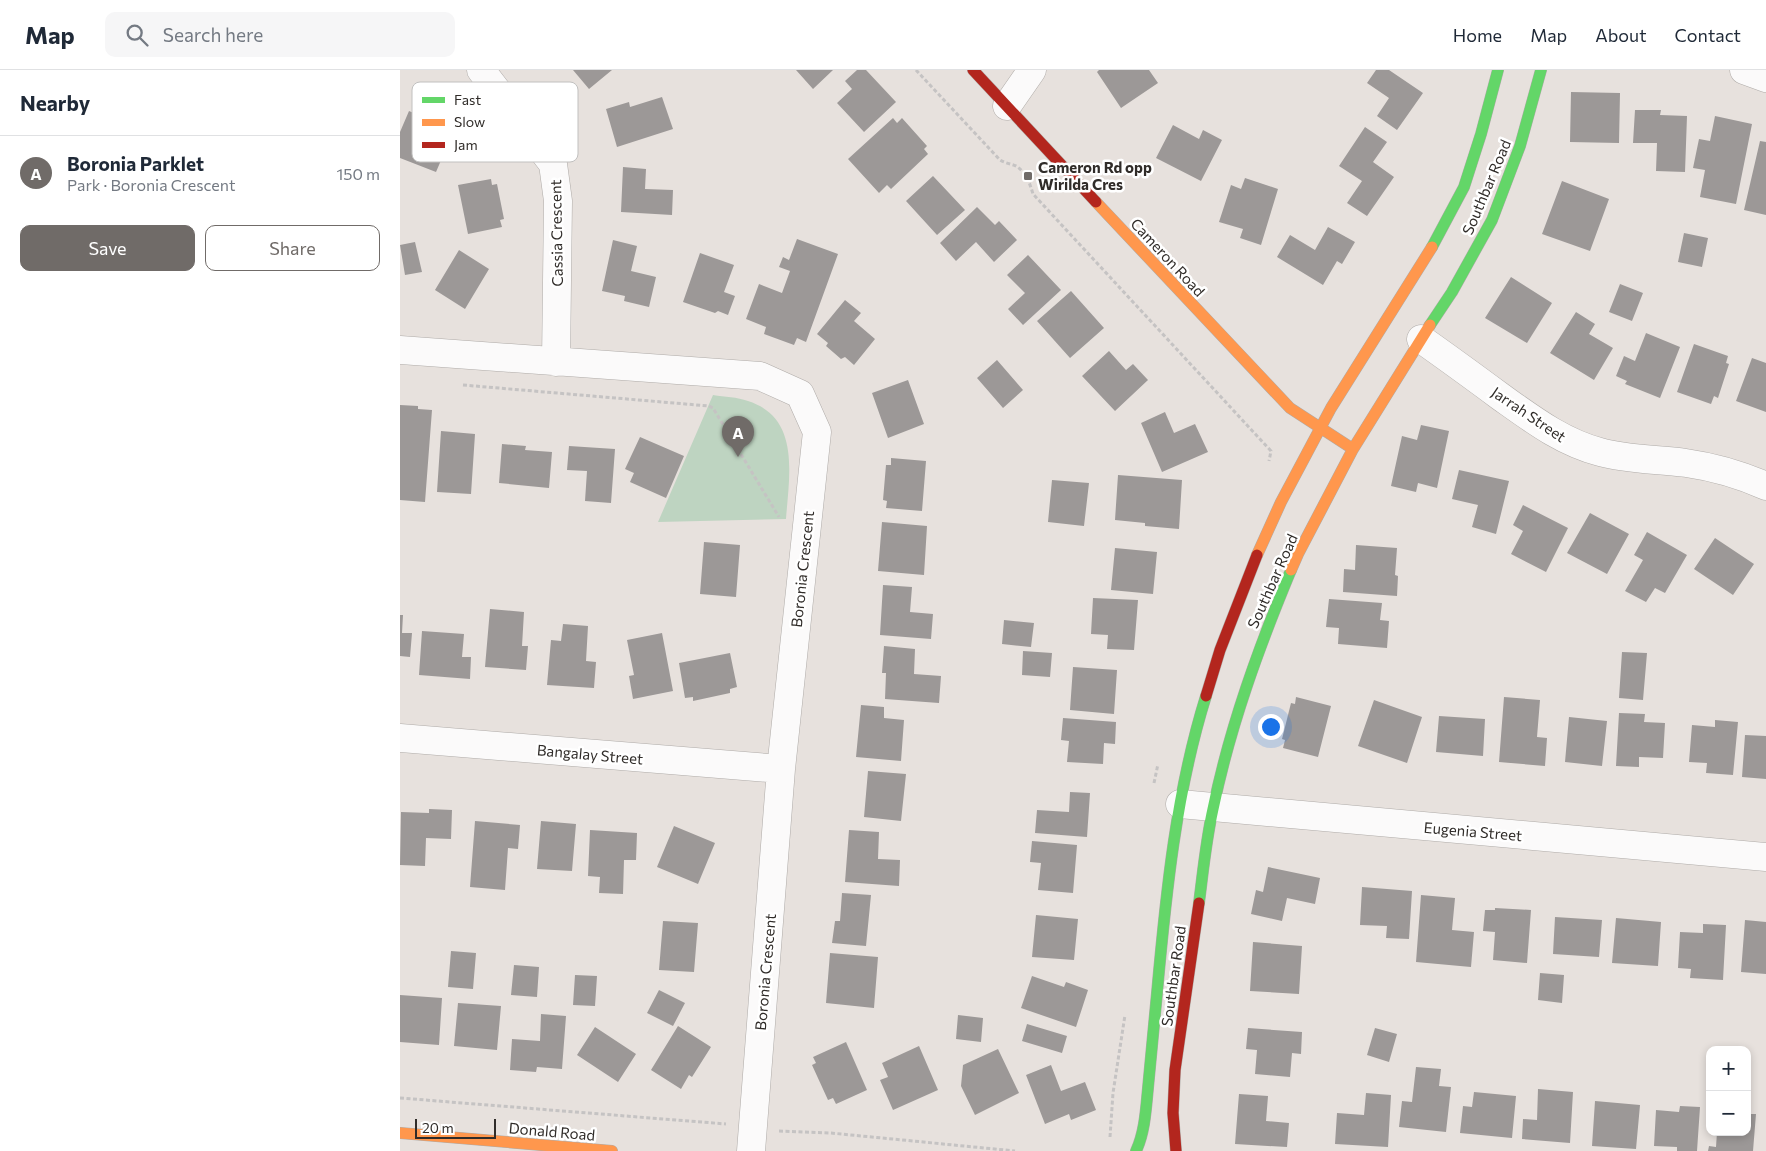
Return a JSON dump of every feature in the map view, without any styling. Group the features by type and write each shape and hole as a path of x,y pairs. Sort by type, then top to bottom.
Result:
{"main road":[{"name":"Cameron Road","path":"973,70 1290,408 1353,449"},
{"name":"Southbar Road","path":"1136,1151 1140,1143 1146,1109 1169,877 1180,804 1198,722 1224,640 1262,541 1319,428 1424,262 1464,186 1481,134 1498,70"},
{"name":"Southbar Road","path":"1176,1151 1173,1113 1175,1070 1213,808 1234,727 1261,643 1298,554 1353,449 1421,338 1452,292 1492,220 1520,146 1541,70"},
{"name":"Donald Road","path":"400,1133 612,1151"}],"street":[{"name":"Cassia Crescent","path":"480,70 489,82"},
{"path":"1007,106 1032,70"},
{"path":"1744,70 1766,78"},
{"name":"Cassia Crescent","path":"552,162 558,201 556,362"},
{"name":"Jarrah Street","path":"1421,338 1536,421 1570,442 1615,456 1707,467 1766,486"},
{"name":"Boronia Crescent","path":"400,350 760,376 800,394 817,432 745,1132"},
{"name":"Bangalay Street","path":"400,738 781,769"},
{"name":"Eugenia Street","path":"1180,804 1766,857"}],"path":[{"path":"916,70 1000,160 1016,167 1023,174 1030,182 1033,194 1271,451 1268,463"},
{"path":"459,384 709,406 713,408 783,522"},
{"path":"1153,792 1160,756"},
{"path":"1110,1140 1113,1093 1126,1008"},
{"path":"400,1098 727,1125 745,1132 773,1130 831,1133 1015,1151"}],"green space":[{"path":"713,395 748,401 765,409 777,421 784,434 788,450 789,485 786,519 658,522"}],"building":[{"path":"573,70 612,70 589,89"},
{"path":"796,70 833,70 813,89"},
{"path":"857,70 866,70 896,102 864,132 837,103 852,89 845,81"},
{"path":"1099,70 1149,70 1158,83 1121,108 1097,72"},
{"path":"1376,70 1389,70 1423,93 1397,130 1377,116 1389,98 1367,83"},
{"path":"1571,92 1620,93 1619,143 1570,142"},
{"path":"662,97 673,129 617,147 606,109 629,102 630,107"},
{"path":"1635,110 1661,110 1660,115 1687,116 1685,172 1656,171 1657,143 1633,143"},
{"path":"409,111 412,112 412,162 440,162 436,172 400,158 400,132"},
{"path":"1715,116 1752,124 1736,204 1700,197 1705,170 1693,168 1699,139 1710,141"},
{"path":"893,118 897,123 902,118 927,146 924,149 928,154 891,189 887,185 879,193 848,159"},
{"path":"1173,125 1199,139 1203,130 1222,140 1201,181 1156,158"},
{"path":"1365,127 1387,142 1373,162 1394,177 1367,216 1347,203 1362,181 1339,166"},
{"path":"1760,141 1766,142 1766,215 1744,210"},
{"path":"623,167 646,169 645,189 673,190 672,215 621,212"},
{"path":"933,176 965,210 937,235 906,201"},
{"path":"1245,178 1278,189 1261,245 1240,238 1243,229 1219,222 1231,185 1241,189"},
{"path":"491,179 492,185 497,184 504,219 500,220 502,227 468,234 458,185"},
{"path":"1562,181 1609,199 1590,251 1542,234"},
{"path":"977,207 995,225 999,221 1017,240 994,262 976,242 956,261 940,243"},
{"path":"1328,227 1355,242 1342,264 1337,261 1323,285 1277,257 1290,235 1315,250"},
{"path":"1684,233 1708,238 1702,267 1678,262"},
{"path":"797,239 838,254 806,342 797,338 794,345 764,334 766,327 746,319 759,284 782,293 790,271 779,267 783,257 789,260"},
{"path":"613,240 637,246 631,271 656,277 649,307 624,301 625,296 602,291"},
{"path":"415,242 422,272 405,275 400,245"},
{"path":"459,250 489,269 465,309 435,290"},
{"path":"700,253 734,265 724,292 735,296 728,315 718,311 715,313 683,302"},
{"path":"1028,255 1061,290 1023,325 1008,309 1025,293 1007,275"},
{"path":"1511,277 1552,303 1527,343 1485,318"},
{"path":"1620,284 1643,293 1632,321 1609,312"},
{"path":"1071,291 1104,328 1070,358 1037,321"},
{"path":"845,300 861,313 854,321 875,339 854,365 845,357 841,359 826,346 828,343 817,334"},
{"path":"1576,312 1595,324 1589,334 1613,348 1594,380 1550,353"},
{"path":"1646,333 1680,347 1660,398 1625,384 1627,381 1616,376 1624,356 1635,361"},
{"path":"1694,344 1728,356 1726,363 1729,364 1718,398 1714,396 1711,404 1677,392"},
{"path":"1109,351 1126,370 1133,364 1148,380 1115,411 1082,376"},
{"path":"1752,358 1766,363 1766,412 1736,401"},
{"path":"997,360 1023,390 1003,408 977,378"},
{"path":"908,380 924,424 888,438 872,393"},
{"path":"400,405 418,406 418,409 432,410 425,502 400,500"},
{"path":"1165,412 1174,433 1195,424 1208,452 1162,472 1141,423"},
{"path":"1421,425 1449,431 1437,488 1418,483 1416,492 1391,486 1402,436 1417,440"},
{"path":"441,431 475,434 471,494 437,492"},
{"path":"640,437 684,456 666,498 630,482 634,473 625,469"},
{"path":"502,444 526,446 525,450 552,452 549,488 499,483"},
{"path":"569,446 615,449 611,503 585,501 587,471 567,470"},
{"path":"891,458 926,461 922,511 886,508 887,501 883,500 886,465 891,465"},
{"path":"1459,470 1509,481 1496,534 1472,527 1478,505 1452,499"},
{"path":"1118,475 1182,480 1179,529 1145,526 1145,523 1115,520"},
{"path":"1052,480 1089,483 1084,526 1048,522"},
{"path":"1523,505 1568,528 1546,572 1511,554 1523,531 1513,525"},
{"path":"1590,513 1629,534 1607,574 1567,553"},
{"path":"882,522 927,526 924,575 878,571"},
{"path":"1647,532 1687,555 1665,593 1655,588 1646,602 1625,591 1643,560 1634,555"},
{"path":"1715,538 1754,564 1733,595 1694,569"},
{"path":"704,542 740,545 736,597 700,594"},
{"path":"1356,545 1397,548 1395,575 1398,576 1397,596 1343,592 1344,569 1355,570"},
{"path":"1115,548 1157,552 1153,594 1111,590"},
{"path":"883,585 912,587 910,612 933,614 931,639 880,635"},
{"path":"1093,598 1138,600 1134,650 1107,649 1108,635 1091,634"},
{"path":"1329,599 1382,603 1380,620 1389,621 1387,648 1338,644 1339,628 1326,627"},
{"path":"490,609 524,612 522,646 528,646 526,670 485,667"},
{"path":"400,615 403,615 402,633 412,633 410,657 400,656"},
{"path":"1004,620 1034,623 1031,647 1002,644"},
{"path":"563,624 588,626 586,661 596,662 594,688 547,685 551,640 561,641"},
{"path":"422,631 464,634 462,657 471,657 470,679 419,675"},
{"path":"662,633 673,691 633,699 629,676 634,675 627,640"},
{"path":"884,646 915,649 914,674 941,676 939,703 885,699 886,673 882,673"},
{"path":"1023,651 1052,653 1050,677 1022,675"},
{"path":"1622,652 1647,653 1643,700 1619,698"},
{"path":"730,653 737,687 730,689 730,693 693,701 693,697 685,698 679,663"},
{"path":"1073,667 1117,670 1114,714 1070,710"},
{"path":"1296,697 1331,706 1318,757 1283,748 1285,740 1282,739 1291,703 1295,704"},
{"path":"1504,697 1540,700 1537,737 1547,738 1545,766 1499,762"},
{"path":"1374,700 1422,717 1407,763 1358,746"},
{"path":"861,705 884,707 884,718 904,720 901,761 856,757"},
{"path":"1619,713 1645,714 1644,722 1665,723 1663,758 1639,757 1639,767 1616,766"},
{"path":"1439,716 1485,719 1483,756 1436,752"},
{"path":"1569,717 1607,721 1602,766 1565,762"},
{"path":"1063,718 1116,722 1115,744 1104,743 1103,764 1067,762 1069,741 1061,740"},
{"path":"1715,720 1738,722 1733,775 1706,773 1707,763 1689,762 1692,725 1715,727"},
{"path":"1745,735 1766,736 1766,779 1742,777"},
{"path":"868,771 906,774 901,821 864,817"},
{"path":"1070,792 1090,793 1087,837 1035,833 1037,810 1069,812"},
{"path":"429,809 452,810 451,839 426,838 425,866 400,865 401,812 429,813"},
{"path":"475,821 520,825 518,849 508,848 505,890 470,887"},
{"path":"541,821 576,824 572,871 537,869"},
{"path":"674,826 715,843 698,884 657,867"},
{"path":"590,830 637,833 636,860 624,860 623,894 599,893 600,877 588,876"},
{"path":"849,830 879,832 878,859 900,860 899,886 845,882"},
{"path":"1032,841 1077,845 1073,893 1038,890 1041,863 1030,862"},
{"path":"1268,867 1320,878 1315,904 1287,898 1282,921 1251,914 1256,890 1263,892"},
{"path":"1362,887 1412,891 1409,939 1386,938 1387,926 1360,925"},
{"path":"842,893 871,895 866,946 832,943 835,921 840,921"},
{"path":"1421,895 1455,898 1452,930 1474,932 1471,967 1416,962"},
{"path":"1495,908 1531,910 1527,963 1493,960 1495,932 1483,931 1485,910 1495,910"},
{"path":"1036,915 1078,919 1074,960 1032,957"},
{"path":"1555,917 1602,920 1599,957 1553,954"},
{"path":"1616,918 1661,922 1658,966 1612,963"},
{"path":"1745,920 1766,922 1766,974 1741,972"},
{"path":"663,921 698,923 694,972 659,970"},
{"path":"1703,924 1726,925 1723,980 1690,978 1691,969 1678,968 1680,932 1703,933"},
{"path":"1253,942 1302,946 1299,994 1250,991"},
{"path":"451,951 476,953 473,989 448,987"},
{"path":"830,953 878,957 874,1008 826,1003"},
{"path":"514,965 539,967 537,997 511,995"},
{"path":"1540,973 1564,975 1562,1003 1538,1000"},
{"path":"575,975 597,976 595,1006 573,1005"},
{"path":"1032,976 1064,987 1066,982 1088,990 1076,1027 1021,1008"},
{"path":"659,990 685,1003 673,1026 647,1013"},
{"path":"400,995 442,998 439,1045 400,1042"},
{"path":"458,1003 501,1006 497,1050 454,1046"},
{"path":"541,1014 566,1016 562,1069 537,1067 536,1072 510,1070 512,1039 540,1041"},
{"path":"958,1015 983,1018 981,1042 956,1039"},
{"path":"1027,1024 1067,1036 1062,1053 1022,1041"},
{"path":"678,1026 711,1047 692,1077 689,1075 681,1089 651,1070"},
{"path":"595,1027 636,1054 618,1082 577,1055"},
{"path":"1248,1028 1302,1032 1301,1054 1292,1053 1290,1077 1255,1074 1257,1050 1246,1049"},
{"path":"1375,1028 1397,1034 1389,1062 1367,1055"},
{"path":"846,1042 867,1090 836,1104 833,1098 828,1100 812,1065 816,1063 813,1057"},
{"path":"919,1046 938,1090 893,1110 880,1080 888,1077 882,1063"},
{"path":"998,1049 1019,1093 975,1115 961,1086 963,1065"},
{"path":"1051,1065 1061,1091 1085,1082 1096,1110 1071,1120 1069,1114 1045,1124 1026,1075"},
{"path":"1416,1067 1441,1069 1439,1086 1451,1087 1446,1132 1399,1127 1402,1101 1412,1102"},
{"path":"1538,1089 1573,1092 1570,1143 1522,1139 1523,1119 1537,1120"},
{"path":"1474,1092 1516,1096 1512,1138 1460,1133 1463,1106 1472,1107"},
{"path":"1366,1093 1391,1095 1388,1147 1335,1144 1337,1113 1364,1115"},
{"path":"1239,1094 1268,1096 1266,1121 1289,1123 1287,1147 1235,1144"},
{"path":"1595,1101 1640,1105 1636,1149 1592,1146"},
{"path":"1680,1106 1700,1107 1697,1151 1677,1151 1677,1147 1654,1146 1656,1110 1679,1112"},
{"path":"1751,1114 1756,1114 1753,1151 1708,1151 1709,1146 1716,1147 1717,1136 1751,1136"}],"traffic: fast":[{"path":"1432,247 1464,187 1481,134 1498,70"},
{"path":"1430,325 1452,292 1492,220 1520,146 1541,70"},
{"path":"1199,903 1211,821 1228,747 1246,687 1291,570"},
{"path":"1136,1151 1146,1112 1164,918 1174,843 1187,769 1206,696"}],"traffic: slow":[{"path":"1096,202 1290,408 1353,449"},
{"path":"1257,555 1281,502 1331,408 1432,247"},
{"path":"1291,570 1353,449 1430,325"},
{"path":"400,1133 612,1151"}],"traffic: jam":[{"path":"973,70 1096,202"},
{"path":"1206,696 1220,650 1257,555"},
{"path":"1176,1151 1173,1113 1175,1070 1199,903"}],"place":[{"name":"Cameron Rd opp Wirilda Cres","path":"1028,176"},
{"name":"Boronia Parklet","path":"738,457"}]}
